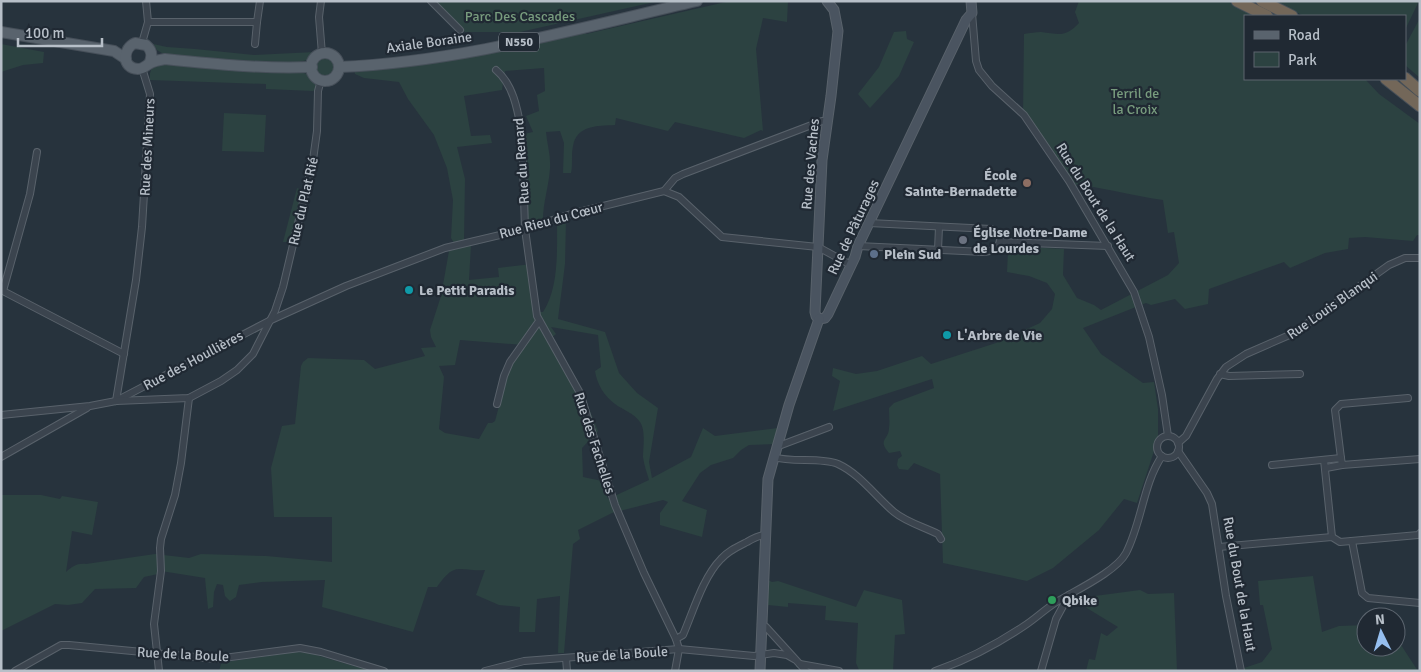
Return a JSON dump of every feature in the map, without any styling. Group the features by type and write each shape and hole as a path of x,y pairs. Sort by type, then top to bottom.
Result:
{"highway":[{"path":"1237,1 1265,15"},
{"path":"1262,1 1290,15"},
{"path":"1406,79 1420,91"},
{"path":"1387,80 1420,106"}],"main road":[{"name":"Axiale Boraine","path":"339,67 398,62 465,53 697,1"},
{"path":"1,32 114,52 126,59 133,68 165,59"},
{"path":"114,52 135,43 142,43 165,59 238,66 312,67"},
{"path":"126,59 125,52 129,46"},
{"path":"145,66 152,56 151,51"},
{"path":"326,53 334,56 339,67 334,78 325,81 314,75 312,67 313,60 326,53"}],"street":[{"path":"142,43 148,22 146,1"},
{"path":"255,44 260,1"},
{"path":"321,1 319,17 322,54"},
{"path":"431,1 460,30"},
{"name":"Rue des Vaches","path":"819,319 815,313 822,160 838,31 836,5 827,1"},
{"name":"Rue du Bout de la Haut","path":"971,1 976,60 979,70 992,86 1024,115 1069,181 1134,292 1149,337 1160,386 1168,436"},
{"name":"Rue de Pâturages","path":"761,624 766,492 773,457 789,405 819,319 827,316 858,246 966,20 972,13"},
{"path":"148,22 257,22"},
{"name":"Rue des Mineurs","path":"116,401 142,228 150,94 145,66"},
{"name":"Rue du Renard","path":"496,70 503,76 510,90 520,120 525,229"},
{"name":"Rue du Plat Rié","path":"189,398 221,381 245,363 259,346 271,320 283,287 313,160 317,136 318,92 321,80"},
{"name":"Rue Rieu du Cœur","path":"271,320 348,285 445,248 525,229 572,214 664,191 675,178 683,174 822,121 828,121"},
{"path":"38,152 30,194 2,290 124,354"},
{"path":"664,191 679,197 722,237 818,247 850,265"},
{"path":"858,246 990,251 997,248 1000,242 999,234 991,229 869,223"},
{"path":"938,250 940,227"},
{"name":"Rue des Fachelles","path":"525,229 539,321 580,393 615,505 679,649"},
{"path":"1000,242 1108,246"},
{"name":"Rue Louis Blanqui","path":"1178,447 1220,374 1226,367 1246,354 1294,334 1388,265 1405,258 1420,258"},
{"name":"Rue des Houllières","path":"116,401 271,320"},
{"path":"497,404 504,376 510,362 539,321"},
{"path":"1220,374 1229,376 1300,374"},
{"path":"1,415 90,406 116,401 189,398 175,495 161,539 161,571 154,624 160,671"},
{"path":"1342,466 1335,410 1338,406 1408,398"},
{"path":"1,457 90,406"},
{"path":"776,447 829,427"},
{"path":"1168,436 1174,438 1178,447 1172,457 1162,456 1158,450 1160,440 1168,436"},
{"name":"Rue du Bout de la Haut","path":"1178,447 1212,504 1226,596 1241,671"},
{"path":"935,671 1004,639 1121,560 1133,537 1155,468 1162,456"},
{"path":"773,457 788,460 832,462 840,465 873,492 893,512 938,534 941,539"},
{"path":"1272,465 1341,458"},
{"path":"1326,468 1420,459"},
{"path":"1324,460 1332,538"},
{"path":"1218,547 1332,538 1340,542 1418,535 1420,533"},
{"path":"676,640 683,635 707,580 717,564 735,548 764,535"},
{"path":"1352,541 1362,593 1368,598 1420,603"},
{"path":"1041,671 1056,620 1069,595"},
{"path":"760,671 761,624"},
{"path":"761,624 766,627 806,671"},
{"path":"761,641 774,640 779,642"},
{"name":"Rue de la Boule","path":"16,671 61,645 68,644 216,659 300,648 321,652 384,671"},
{"path":"675,671 679,649"},
{"name":"Rue de la Boule","path":"484,671 524,661 679,649 754,656 782,654 794,659"},
{"path":"566,658 567,671"},
{"path":"800,664 839,671"}],"green space":[{"name":"Parc Des Cascades","path":"434,1 659,1 520,32 465,32"},
{"path":"730,1 788,1 787,22 763,18 756,49 763,131 761,130 744,138 675,122 668,131 616,118 615,125 589,128 579,134 573,146 571,173 563,173 564,143 560,131 546,132 550,164 543,220 533,222 528,219 524,134 533,132 526,116 539,111 537,95 545,91 544,68 505,71 502,90 464,96 471,136 490,135 492,143 457,147 465,179 464,241 454,243 451,238 453,200 447,168 434,135 408,99 399,82 364,78 355,74 354,69 459,59 462,56 585,31 586,34"},
{"name":"Terril de la Croix","path":"1079,1 1230,1 1257,15 1244,15 1244,80 1366,80 1379,94 1420,124 1420,235 1417,235 1413,241 1365,237 1349,238 1348,249 1325,253 1290,268 1284,262 1209,289 1208,304 1185,309 1175,299 1151,305 1146,303 1083,328 1101,354 1143,383 1154,382 1158,409 1158,439 1137,503 1124,499 1099,530 1053,568 1027,581 943,563 940,474 914,463 908,470 899,469 897,465 898,459 902,456 900,451 889,453 884,445 889,432 889,408 894,403 934,388 932,379 833,411 840,381 832,376 833,368 856,374 877,371 922,356 931,364 996,343 1040,323 1052,309 1055,294 1047,283 1029,276 1007,272 1008,252 1011,252 1011,246 1064,249 1063,275 1077,298 1101,310 1168,275 1179,263 1174,232 1168,233 1163,200 1068,184 1023,115 1024,34 1041,32 1066,33 1079,23 1075,12"},
{"path":"1273,1 1419,1 1406,28 1406,15 1302,15"},
{"path":"1420,18 1420,78 1406,66 1406,44"},
{"path":"906,31 907,39 914,42 899,76 870,108 858,94 879,67 894,32"},
{"path":"1,44 44,52 43,63 23,65 1,72"},
{"path":"153,44 254,55 315,52 307,60 295,63 295,72 303,73 312,78 316,89 313,91 266,89 266,84 150,80 150,72 165,55 157,50"},
{"path":"321,57 329,57 335,63 335,71 329,77 321,77 315,71 315,63"},
{"path":"224,113 266,115 264,152 222,151"},
{"path":"297,188 302,190 290,242 283,242"},
{"path":"566,220 565,264 558,319 605,332 619,373 637,393 658,408 649,462 652,478 691,457 703,428 715,436 778,428 776,444 749,445 733,458 711,465 700,473 682,501 707,510 702,537 660,525 660,513 668,502 663,500 612,513 578,530 580,539 573,544 564,653 558,653 560,596 537,599 535,632 519,632 520,607 499,605 476,595 485,570 453,570 437,587 428,587 413,632 322,607 325,580 262,582 239,585 236,597 230,601 225,596 223,585 217,584 214,592 213,607 208,609 205,578 161,571 158,574 144,577 136,588 95,589 82,603 55,604 1,631 1,495 41,495 60,499 62,496 98,502 92,535 72,531 66,572 80,564 155,554 189,558 201,554 266,556 332,562 332,517 274,517 271,468 282,426 295,424 303,362 308,358 364,360 375,369 425,356 421,348 436,347 430,330 441,296 449,251 471,245 469,280 499,277 498,268 532,264 539,312 543,312 552,292 556,268 557,222","holes":["551,327 598,335 601,367 595,371 597,381 611,401 632,414 640,422 644,434 643,460 649,480 608,499 602,481 583,477 582,448 598,431 580,386 550,339 556,334","460,340 524,345 509,370 495,421 488,423 479,439 445,433 439,429 444,377 439,366 455,365"]},
{"path":"1313,576 1322,632 1339,626 1356,625 1356,657 1406,657 1406,653 1418,671 1241,671 1241,669 1262,662 1272,649 1263,605 1260,605 1258,581"},
{"path":"768,580 772,582 778,581 856,607 864,590 902,600 905,634 895,635 893,671 859,670 856,663 858,623 825,620 826,606 788,603 788,607 768,605"},
{"path":"1140,590 1148,594 1174,593 1177,671 1086,671 1089,659 1095,660 1101,633 1107,636 1118,627 1072,599"},
{"path":"296,652 309,653 371,671 219,671 221,664 232,661"}],"place":[{"name":"École Sainte-Bernadette","path":"1027,183"},
{"name":"Église Notre-Dame de Lourdes","path":"963,240"},
{"name":"Plein Sud","path":"874,254"},
{"name":"Le Petit Paradis","path":"409,290"},
{"name":"L'Arbre de Vie","path":"947,335"},
{"name":"Qbike","path":"1052,600"}]}
